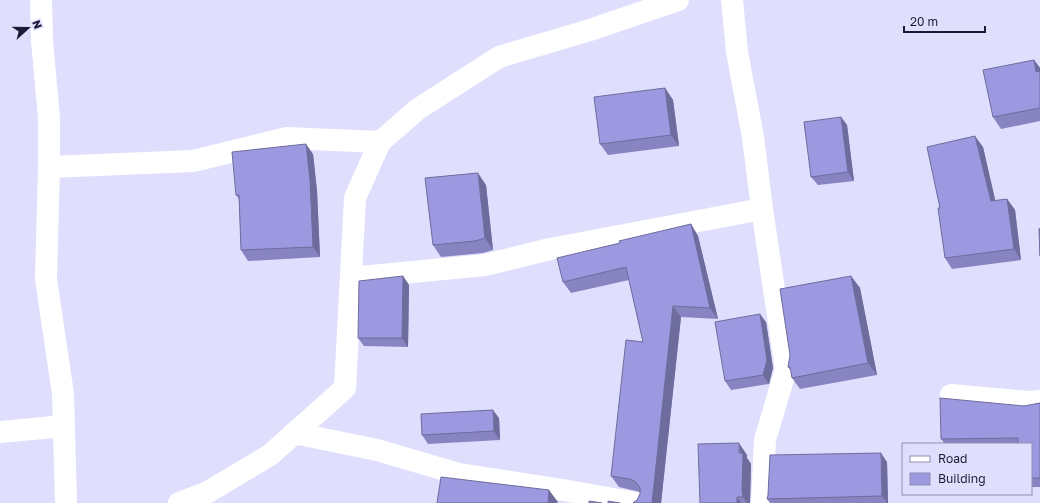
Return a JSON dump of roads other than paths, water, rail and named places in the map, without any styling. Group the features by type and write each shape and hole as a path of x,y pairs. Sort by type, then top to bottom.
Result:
{"street":[{"path":"41,0 42,41 49,118 46,279 63,394 66,503"},
{"path":"180,503 208,492 270,455 345,388 355,198 380,142 418,110 499,57 590,30 678,0"},
{"path":"732,0 737,52 753,137 762,209 786,369 765,440 762,503"},
{"path":"49,167 193,161 287,138 380,142"},
{"path":"351,278 485,265 550,249 762,209"},
{"path":"951,395 1029,402 1040,401"},
{"path":"0,432 64,426"},
{"path":"294,433 377,450 459,474 562,496 636,503"}]}
